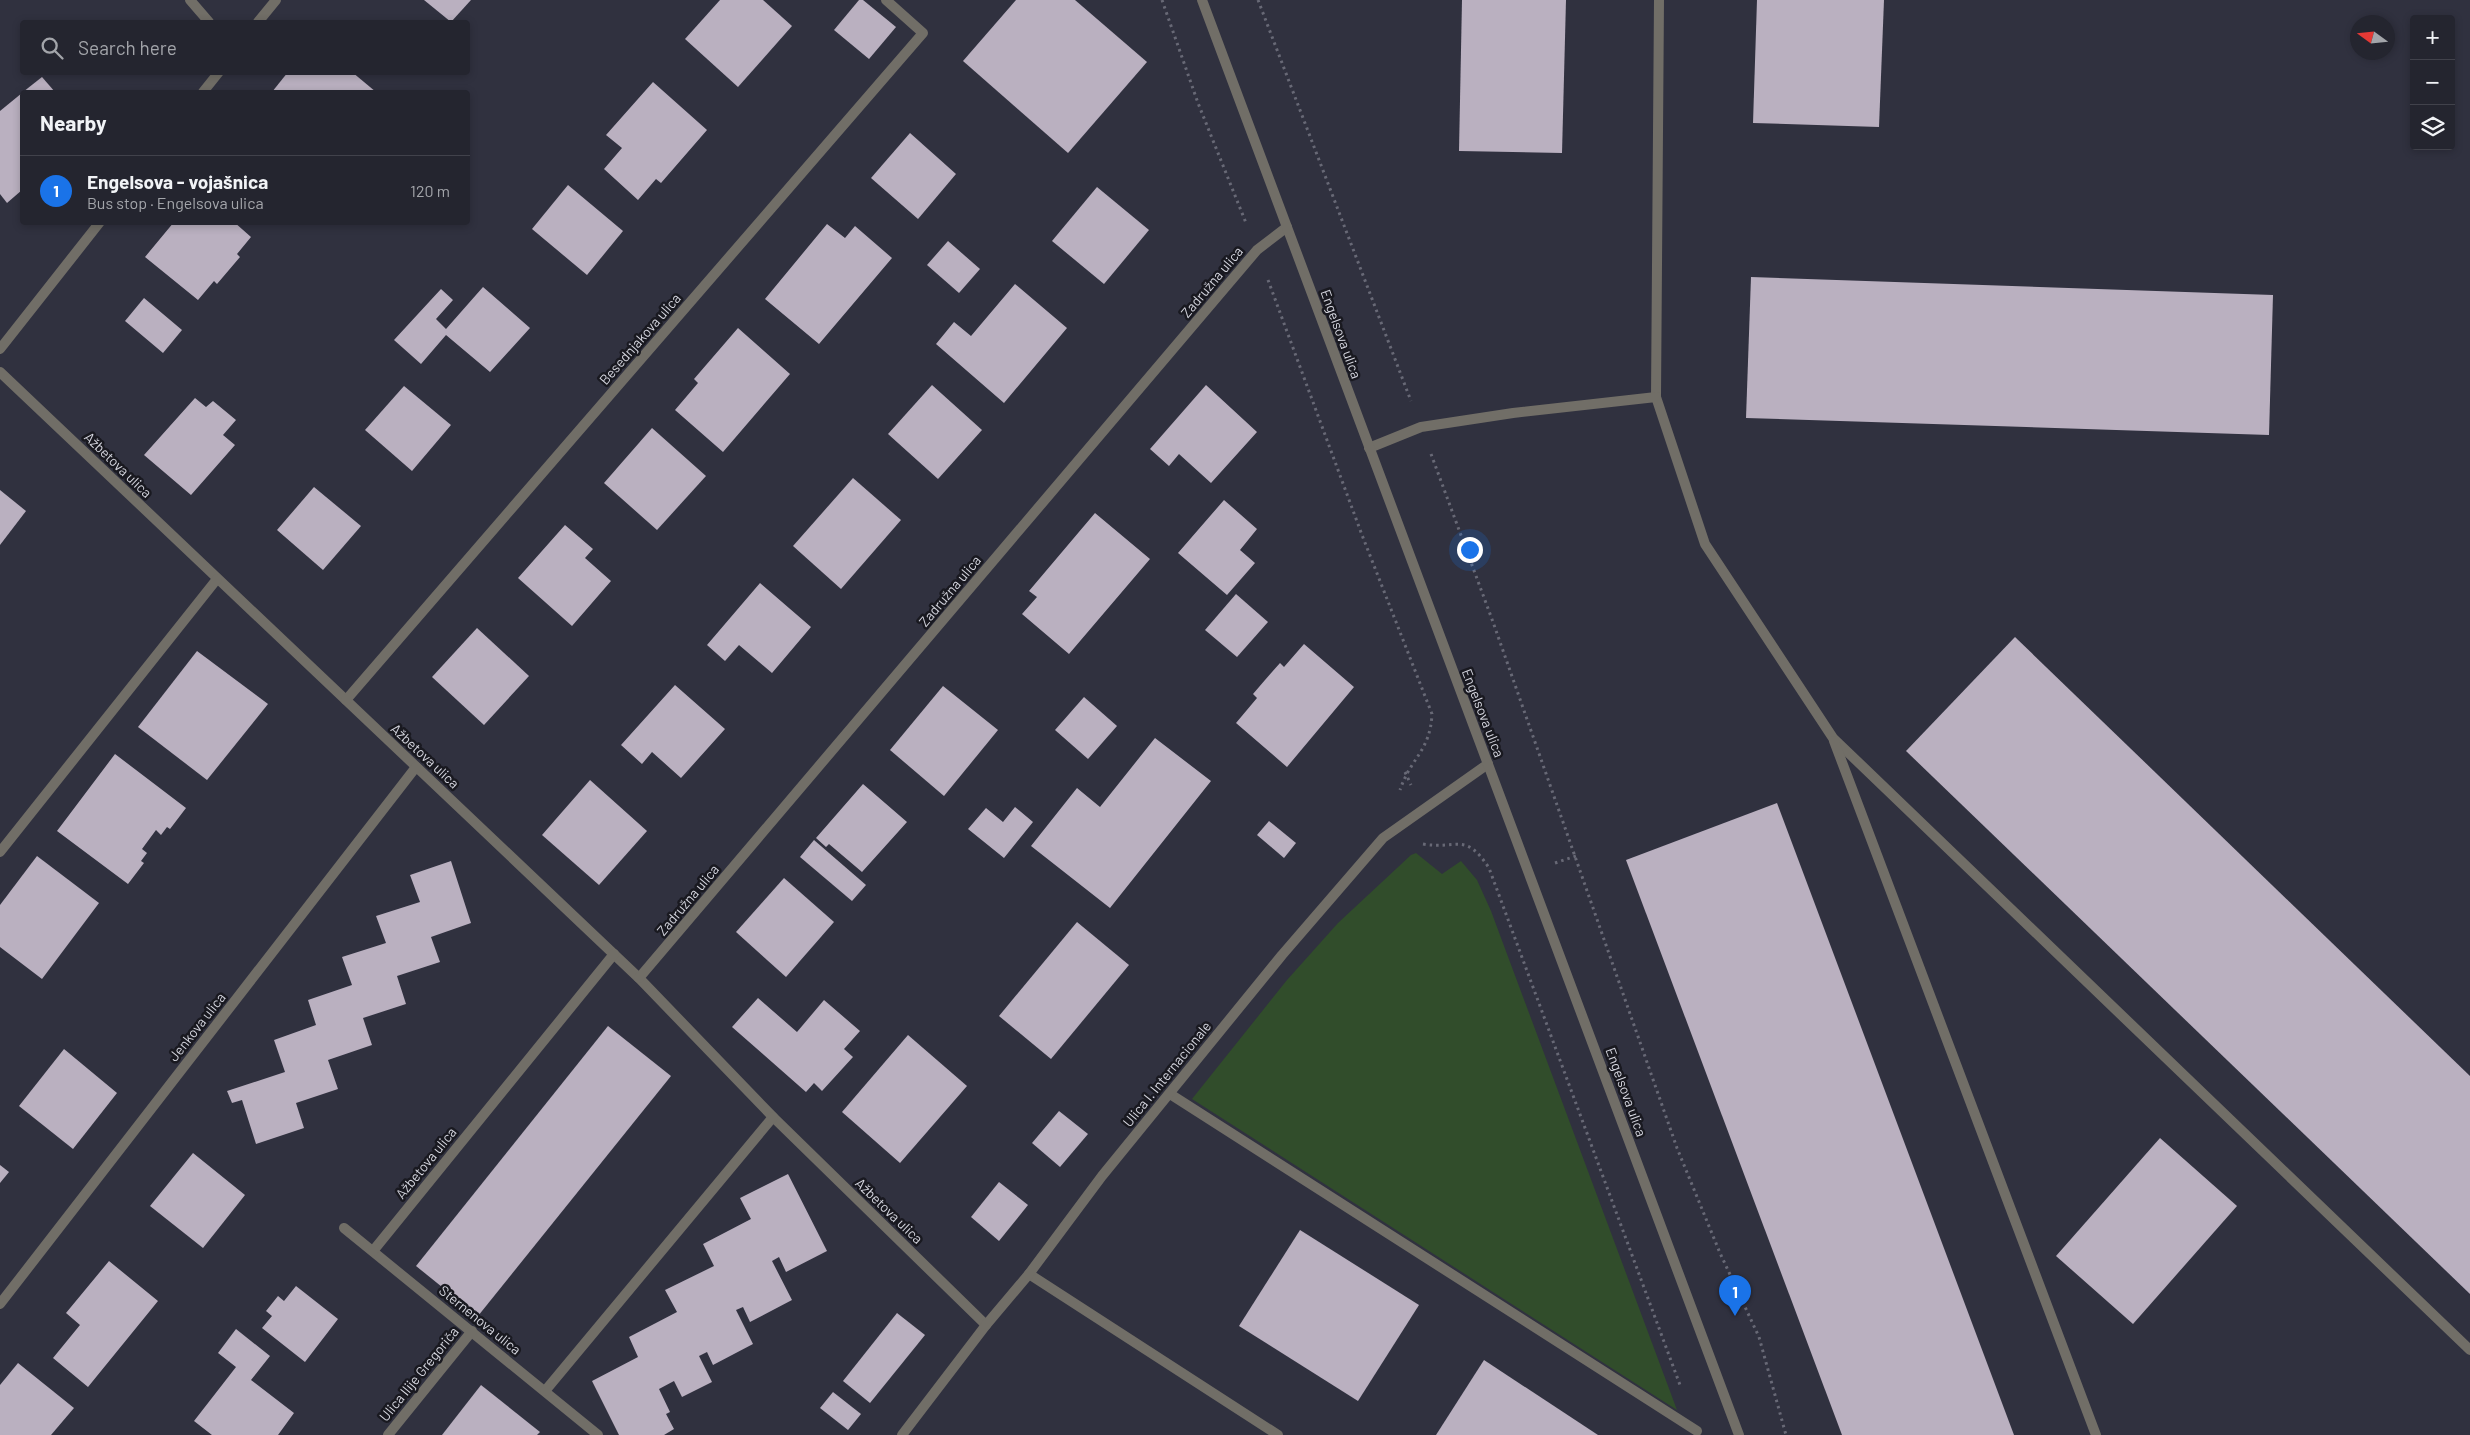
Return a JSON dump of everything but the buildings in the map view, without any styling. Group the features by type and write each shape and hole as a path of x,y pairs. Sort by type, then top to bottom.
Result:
{"street":[{"path":"190,0 207,20"},
{"path":"260,20 276,0"},
{"name":"Besednjakova ulica","path":"346,700 923,33 886,0"},
{"name":"Engelsova ulica","path":"1202,0 1739,1435"},
{"path":"1659,0 1656,396 1706,544 1833,738 2096,1435"},
{"path":"205,90 217,75"},
{"path":"0,349 98,225"},
{"name":"Zadružna ulica","path":"640,978 1257,250 1287,227"},
{"name":"Ažbetova ulica","path":"0,372 640,978 773,1117 986,1325"},
{"path":"1369,448 1421,427 1513,413 1656,396"},
{"path":"0,852 217,579"},
{"path":"1833,738 2470,1350"},
{"name":"Ulica I. Internacionale","path":"902,1435 986,1325 1029,1274 1102,1176 1282,955 1383,838 1488,764"},
{"name":"Jenkova ulica","path":"0,1304 416,767"},
{"name":"Ažbetova ulica","path":"373,1251 614,954"},
{"path":"1170,1094 1697,1431"},
{"path":"545,1391 773,1117"},
{"name":"Sternenova ulica","path":"344,1228 598,1435"},
{"path":"1029,1274 1278,1435"},
{"name":"Ulica Ilije Gregoriča","path":"388,1435 472,1331"}],"path":[{"path":"1162,0 1198,103 1257,250 1362,535 1432,714 1431,732 1425,748 1405,772"},
{"path":"1258,0 1421,427 1493,622 1678,1148 1720,1253 1758,1337 1786,1435"},
{"path":"1439,847 1455,843 1470,847 1481,856 1490,868 1697,1431"},
{"path":"1549,866 1576,856"}],"green space":[{"path":"1416,853 1442,874 1461,861 1477,880 1491,911 1677,1410 1192,1099 1287,980 1338,923 1411,855"}],"place":[{"name":"Engelsova - vojašnica","path":"1735,1316"}]}
